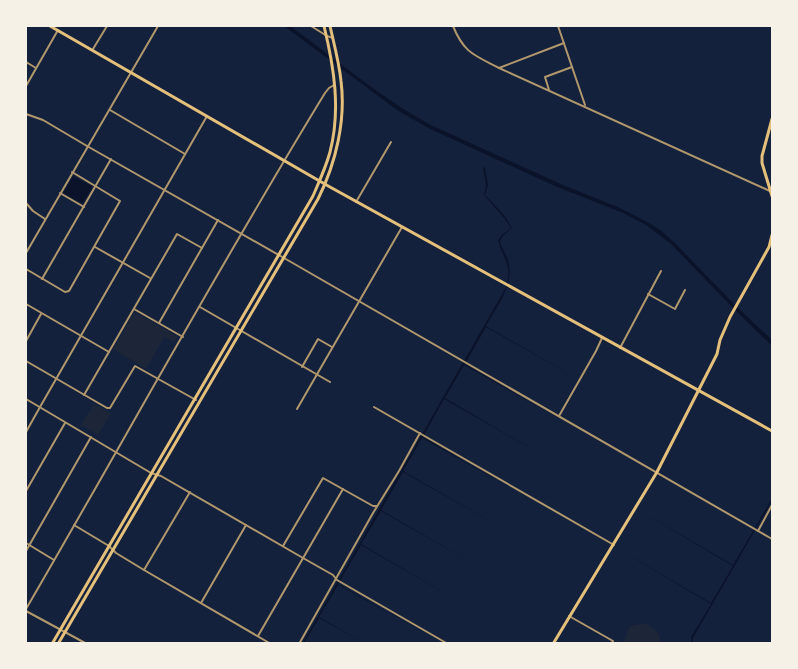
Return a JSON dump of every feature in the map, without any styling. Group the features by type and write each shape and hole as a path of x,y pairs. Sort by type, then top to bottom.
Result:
{"main road":[{"path":"50,26 356,202 772,431"},
{"path":"52,644 313,196 332,141 335,114 334,74 324,26"},
{"path":"58,644 325,184 340,130 342,101 336,47 330,26"},
{"path":"772,119 762,156 762,163 772,193"},
{"path":"553,644 657,472 717,354 730,316 769,246 772,235"}],"street":[{"path":"93,50 107,26"},
{"path":"26,253 158,26"},
{"path":"311,26 333,38"},
{"path":"453,26 459,40 472,54 772,193"},
{"path":"558,26 586,107"},
{"path":"26,86 57,28"},
{"path":"499,68 564,43"},
{"path":"26,62 36,68"},
{"path":"549,90 545,77 572,67"},
{"path":"87,644 26,610 284,160 325,93 334,85"},
{"path":"108,110 185,154"},
{"path":"26,114 43,120 772,539"},
{"path":"26,432 207,116"},
{"path":"356,202 391,142"},
{"path":"42,279 111,159"},
{"path":"26,269 65,292 69,291 120,201 72,172"},
{"path":"60,194 84,207"},
{"path":"26,203 45,219"},
{"path":"159,323 218,220"},
{"path":"297,409 402,227"},
{"path":"84,395 177,234 202,248"},
{"path":"95,247 151,279"},
{"path":"620,348 661,271"},
{"path":"648,294 675,309 685,290"},
{"path":"26,304 109,352"},
{"path":"200,307 330,382"},
{"path":"134,309 183,337"},
{"path":"26,341 41,314"},
{"path":"559,416 602,338"},
{"path":"302,367 318,339 332,347"},
{"path":"26,361 107,408 110,408 135,366 199,402"},
{"path":"26,399 333,575 337,580 448,644"},
{"path":"374,407 614,545"},
{"path":"26,491 65,422"},
{"path":"299,644 420,434"},
{"path":"26,551 27,544 91,437"},
{"path":"283,546 323,478 373,506 377,506"},
{"path":"258,636 343,489"},
{"path":"144,570 190,492"},
{"path":"758,531 772,505"},
{"path":"74,525 144,570 271,644"},
{"path":"201,603 246,525"},
{"path":"27,544 54,560"},
{"path":"569,616 613,641 611,644"}],"shaded area":[{"path":"284,26 290,26 377,91 431,125 563,185 618,207 659,229 772,340 772,346 671,244 646,225 428,128 397,110"},
{"path":"485,167 488,185 485,195 505,216 512,228 500,242 508,261 509,281 503,296 486,326 578,379 486,327 465,364 556,417 464,365 445,398 537,452 444,399 423,437 514,490 422,438 403,471 495,524 403,472 381,510 472,563 381,511 361,544 453,598 361,545 338,584 430,636 338,585 319,617 364,643 319,618 302,644 505,289 508,269 498,240 511,228 484,195 486,185 483,168"},
{"path":"73,176 92,186 83,203 63,193"},
{"path":"134,313 177,336 174,342 164,337 146,369 113,349"},
{"path":"94,404 111,413 98,435 81,425"},
{"path":"772,498 692,643 691,637 711,604 618,549 711,603 733,566 642,512 733,565"},
{"path":"646,623 658,633 660,643 623,643 630,626"}]}
